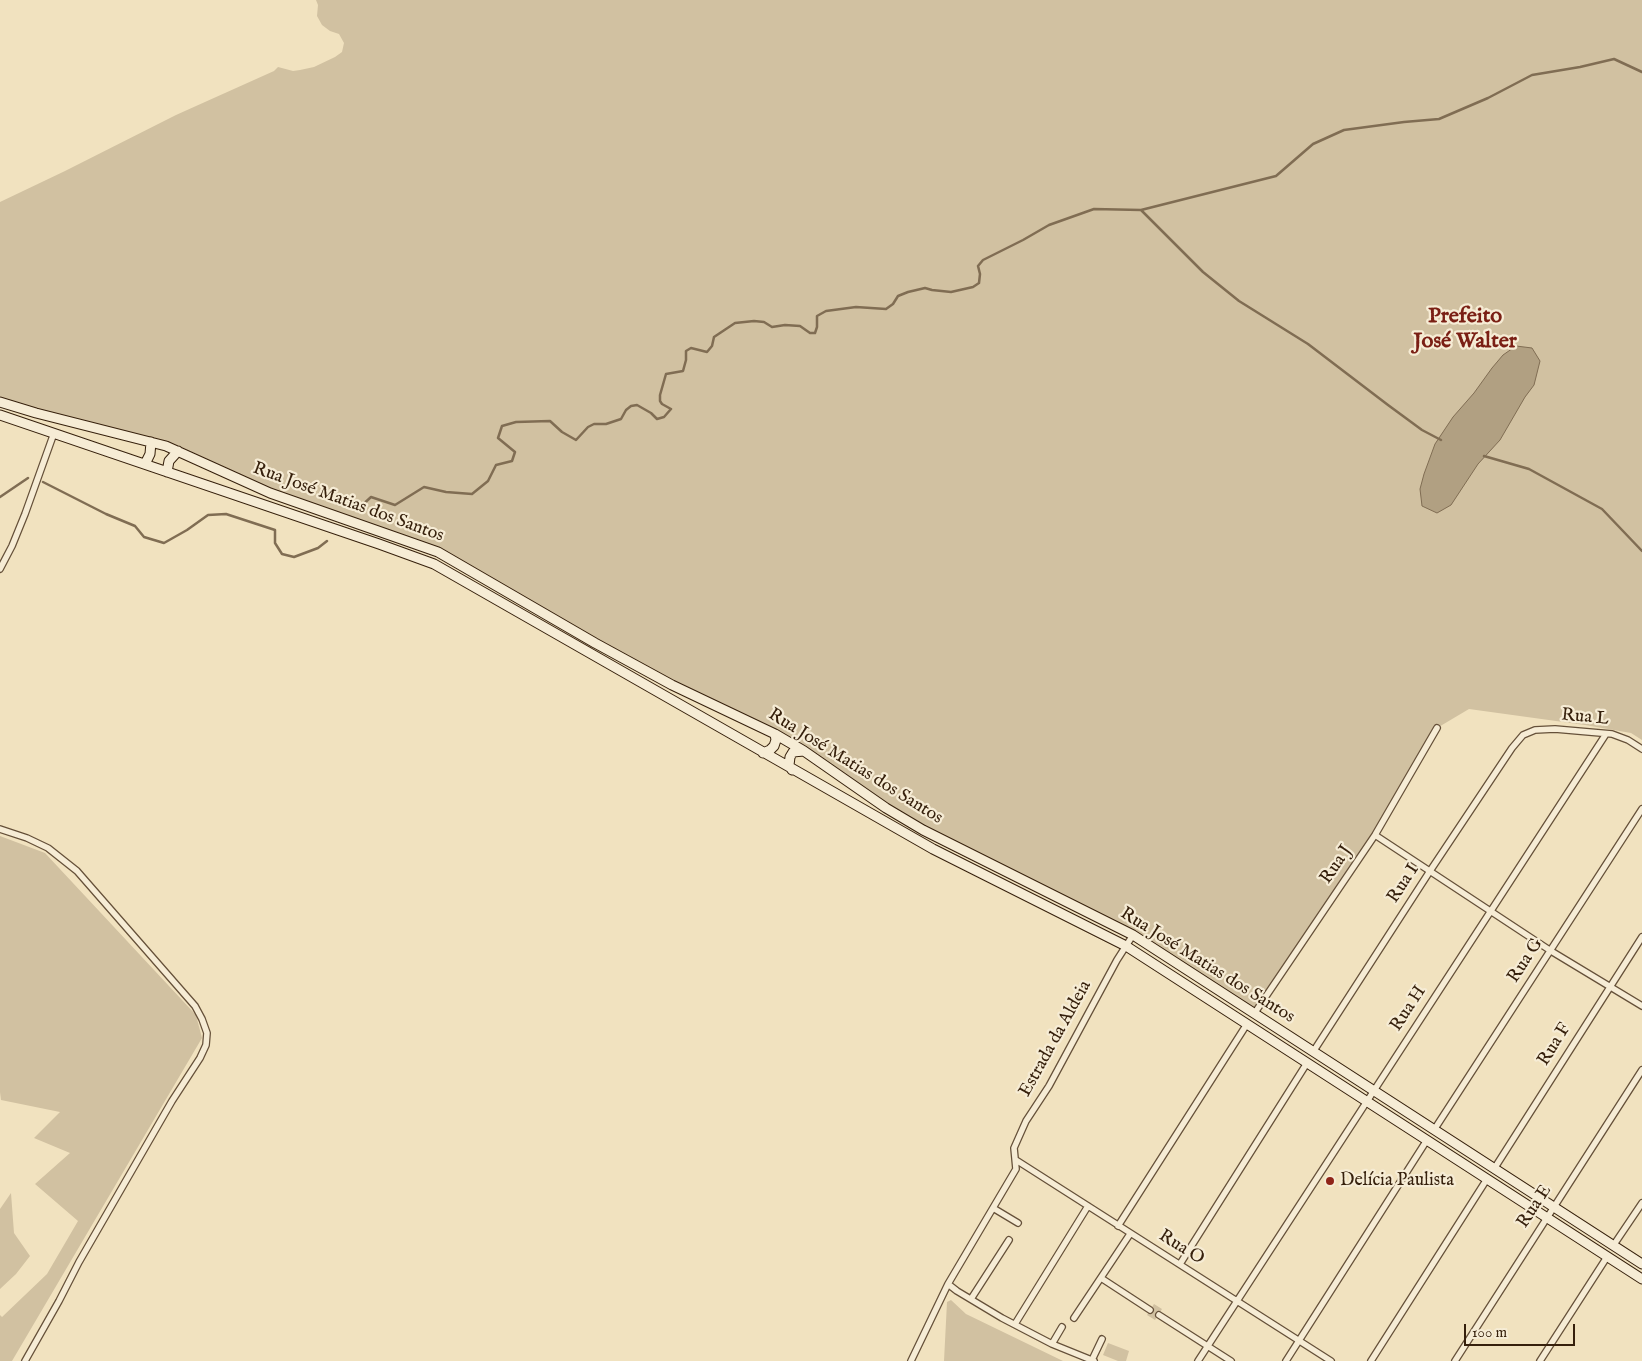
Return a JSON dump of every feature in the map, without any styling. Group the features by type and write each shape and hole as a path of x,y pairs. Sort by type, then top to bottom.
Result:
{"main road":[{"name":"Rua José Matias dos Santos","path":"0,402 151,442 178,451 270,493 438,552 672,685 775,734 804,751 886,808 923,830 1133,935 1642,1264"},
{"name":"Rua José Matias dos Santos","path":"0,415 413,555 434,564 932,850 1126,946 1642,1279"},
{"path":"145,464 150,454 151,442"},
{"path":"167,472 169,461 178,451"},
{"path":"763,753 774,746 775,734"},
{"path":"792,770 789,765 793,752 804,751"}],"street":[{"path":"0,569 22,522 54,433"},
{"name":"Rua J","path":"1254,1014 1375,835 1437,728"},
{"name":"Rua L","path":"1523,735 1535,730 1606,734 1619,736 1642,749"},
{"name":"Rua H","path":"1198,1361 1606,734"},
{"name":"Rua I","path":"1313,1052 1430,871 1512,748 1523,735"},
{"name":"Rua G","path":"1434,1130 1642,808"},
{"path":"0,829 22,836 48,848 77,871 195,1006 207,1033 206,1044 200,1058 172,1101 79,1262 60,1301 25,1361"},
{"path":"1375,835 1491,910 1550,951 1642,1006"},
{"name":"Estrada da Aldeia","path":"911,1361 948,1284 1016,1169 1014,1148 1026,1120 1062,1064 1107,978 1133,935"},
{"name":"Rua F","path":"1494,1169 1642,937"},
{"path":"1118,1226 1247,1024"},
{"path":"1180,1264 1307,1062"},
{"name":"Rua E","path":"1455,1361 1642,1070"},
{"path":"1286,1361 1427,1140"},
{"name":"Rua O","path":"1016,1160 1331,1361"},
{"path":"1371,1361 1487,1179"},
{"path":"1614,1246 1642,1203"},
{"path":"1015,1324 1088,1206"},
{"path":"993,1208 1018,1223"},
{"path":"1074,1318 1130,1234"},
{"path":"971,1299 1009,1240"},
{"path":"1540,1361 1607,1257"},
{"path":"1101,1278 1150,1310"},
{"path":"948,1284 1002,1318 1052,1344 1093,1360 1102,1339"},
{"path":"1159,1315 1231,1361"},
{"path":"1052,1344 1062,1327"}],"shaded area":[{"path":"316,0 1642,0 1642,740 1631,733 1469,709 1437,728 1375,835 1254,1014 1133,935 923,830 804,751 705,701 449,558 270,493 178,451 0,402 0,202 176,115 274,71 278,67 293,71 300,70 314,67 335,57 342,52 344,43 339,34 330,31 322,25 317,16 318,5"},
{"path":"1516,346 1532,348 1540,361 1534,385 1500,440 1478,464 1451,505 1437,513 1422,506 1420,489 1435,444 1453,417 1492,368 1503,355"},
{"path":"0,836 45,853 196,1015 202,1038 12,1361 0,1361 0,1315 2,1317 47,1274 78,1221 35,1184 70,1153 34,1138 60,1112 1,1100"},
{"path":"11,1193 14,1233 30,1256 16,1274 0,1289 0,1209"},
{"path":"951,1300 966,1314 1063,1361 944,1361 947,1302"},
{"path":"1154,1304 1162,1309 1155,1320 1147,1315"},
{"path":"1108,1343 1129,1351 1126,1361 1118,1361 1103,1355"}],"waterway":[{"path":"357,510 371,497 395,505 424,487 446,492 472,494 488,481 496,465 512,461 515,452 498,438 502,426 516,422 550,421 562,432 576,440 588,427 594,424 606,424 621,419 626,410 631,406 637,405 657,419 664,417 671,409 660,401 666,374 683,371 686,351 691,348 707,352 712,346 714,337 735,323 754,321 764,322 772,327 785,325 800,326 810,333 815,333 817,316 826,311 856,307 886,309 893,304 898,296 908,292 925,288 951,292 973,287 979,283 980,274 978,266 983,260 1049,225 1094,209 1141,210 1276,176 1313,144 1344,130 1439,119 1488,98 1532,75 1614,59 1642,72"},
{"path":"1141,210 1203,272 1239,301 1308,344 1422,430 1441,440"},
{"path":"1484,456 1529,469 1602,509 1642,551"},
{"path":"0,497 28,478"},
{"path":"43,482 106,514 135,526 144,537 164,543 208,515 226,514 275,530 275,543 282,554 294,557 318,548 327,541"}],"place":[{"name":"Delícia Paulista","path":"1330,1181"}],"district":[{"name":"Prefeito José Walter","path":"1465,330"}]}
